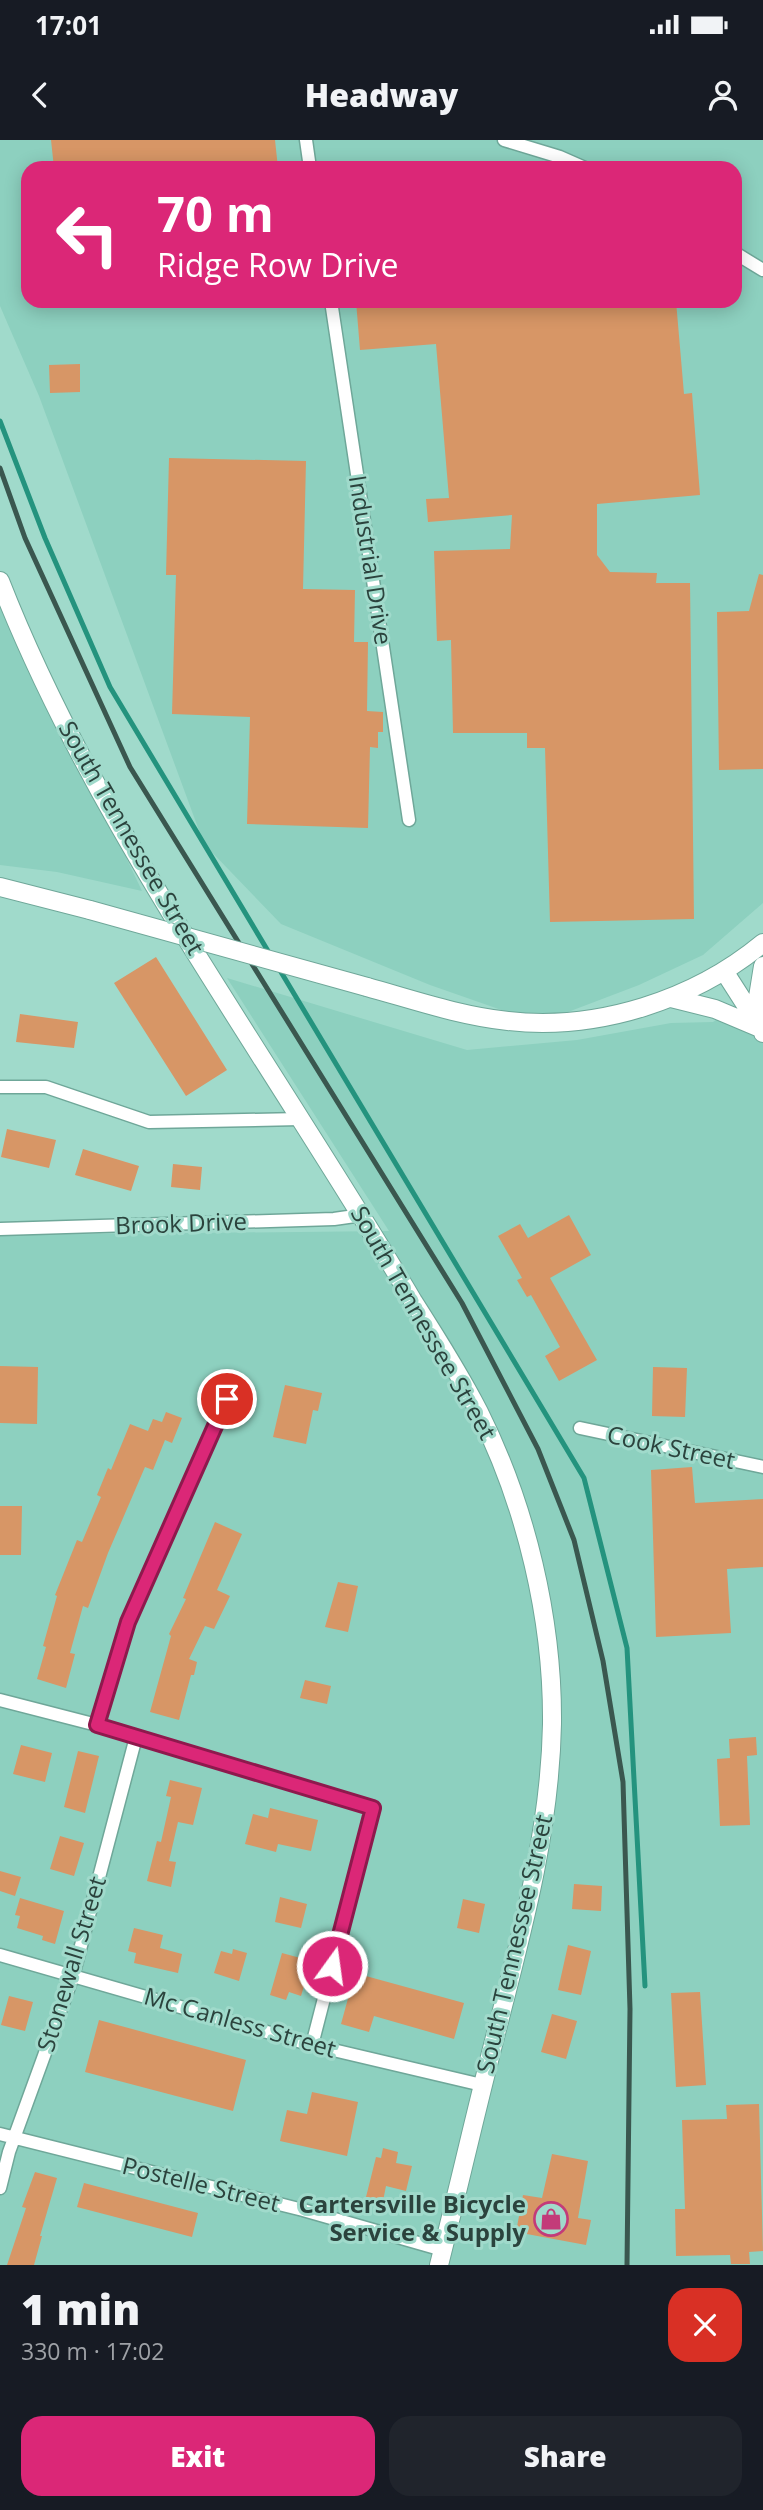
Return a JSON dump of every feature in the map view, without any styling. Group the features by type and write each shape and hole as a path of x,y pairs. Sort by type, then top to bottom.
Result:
{"main road":[{"name":"South Tennessee Street","path":"0,581 34,664 81,757 160,893 448,1357 489,1435 520,1517 545,1627 552,1720 547,1808 533,1884 441,2257"},
{"path":"0,887 456,1012 528,1023 602,1017 670,998 704,984 763,943"},
{"path":"762,1031 758,997 763,966"},
{"path":"724,971 762,1031"},
{"path":"670,998 715,1009 762,1031"}],"street":[{"path":"306,140 309,161"},
{"path":"504,140 569,161"},
{"path":"742,257 763,270"},
{"name":"Industrial Drive","path":"332,308 409,820"},
{"path":"0,1087 46,1087 149,1122 300,1119"},
{"name":"Brook Drive","path":"0,1229 334,1219 362,1215"},
{"path":"97,1725 128,1622 227,1399"},
{"name":"Cook Street","path":"580,1429 763,1467"},
{"path":"0,1700 97,1725 373,1808 312,2045"},
{"name":"Stonewall Street","path":"0,2188 73,1976 136,1737"},
{"name":"Mc Canless Street","path":"0,1955 312,2045 482,2085"},
{"name":"Postelle Street","path":"0,2134 303,2210 441,2257"}],"shaded area":[{"path":"0,140 763,140 763,903 703,955 639,985 539,1023 430,985 281,924 204,844 39,396 0,306"},
{"path":"0,591 142,891 57,872 0,865"},
{"path":"227,978 467,1050 577,1040 671,1023 713,1022 763,989 763,2265 0,2265 0,1235 389,1231"}],"building":[{"path":"51,140 275,140 277,161 53,161"},
{"path":"357,308 677,308 684,394 692,393 700,495 597,504 597,555 610,572 657,573 656,583 690,583 694,919 550,922 545,748 527,748 527,733 453,733 451,640 437,641 434,551 510,549 512,515 428,522 426,499 449,498 436,344 360,350"},
{"path":"80,364 80,392 50,393 49,365"},
{"path":"169,458 306,461 303,589 355,590 354,642 368,642 367,711 383,712 383,732 378,732 378,748 370,747 368,828 247,824 250,717 172,714 176,575 166,575"},
{"path":"759,574 763,575 763,769 719,770 717,612 749,611"},
{"path":"156,957 227,1070 186,1096 114,983"},
{"path":"20,1014 78,1022 74,1048 16,1042"},
{"path":"7,1129 56,1140 49,1168 1,1157"},
{"path":"83,1149 139,1166 131,1191 75,1175"},
{"path":"173,1164 202,1167 200,1190 171,1187"},
{"path":"569,1215 591,1255 550,1278 597,1360 559,1381 545,1356 560,1347 531,1295 527,1297 517,1280 522,1278 498,1236 520,1224 528,1238"},
{"path":"0,1366 38,1367 37,1424 0,1423"},
{"path":"653,1367 687,1368 685,1417 652,1416"},
{"path":"285,1385 322,1393 318,1411 313,1410 306,1444 273,1437"},
{"path":"166,1412 182,1418 172,1443 165,1440 153,1470 145,1467 88,1608 83,1606 70,1653 75,1654 66,1688 37,1679 57,1596 55,1595 77,1540 82,1542 101,1497 97,1495 108,1468 111,1470 130,1424 148,1431 153,1419 162,1422"},
{"path":"692,1467 695,1503 763,1499 763,1567 727,1569 731,1633 656,1637 651,1470"},
{"path":"0,1506 22,1506 21,1555 0,1555"},
{"path":"215,1522 242,1534 217,1590 230,1596 214,1629 205,1626 189,1659 197,1662 179,1720 150,1712 171,1636 169,1634 186,1599 183,1598"},
{"path":"338,1582 358,1586 348,1632 325,1627"},
{"path":"305,1680 331,1686 327,1704 300,1698"},
{"path":"756,1737 757,1755 747,1756 750,1825 720,1826 717,1759 730,1758 729,1739"},
{"path":"21,1745 52,1753 45,1782 13,1774"},
{"path":"78,1751 99,1756 85,1813 64,1807"},
{"path":"170,1780 202,1788 193,1825 178,1822 169,1861 176,1862 171,1887 147,1881 157,1841 161,1842 171,1797 166,1796"},
{"path":"270,1808 318,1820 311,1851 278,1844 276,1852 245,1844 253,1814 268,1818"},
{"path":"60,1836 84,1843 74,1876 50,1869"},
{"path":"0,1871 21,1877 15,1896 0,1891"},
{"path":"574,1884 602,1886 601,1911 572,1909"},
{"path":"280,1897 307,1904 301,1928 275,1922"},
{"path":"20,1898 64,1911 55,1944 42,1940 43,1936 17,1928 20,1916 15,1915"},
{"path":"463,1899 485,1904 479,1933 457,1928"},
{"path":"134,1928 163,1935 160,1948 182,1954 178,1973 134,1963 136,1953 128,1951"},
{"path":"568,1945 591,1951 581,1995 558,1990"},
{"path":"233,1949 247,1953 239,1981 214,1973 221,1951 232,1954"},
{"path":"282,1953 304,1959 300,1970 308,1973 301,1996 289,1992 286,2000 270,1995"},
{"path":"355,1973 464,2003 454,2039 374,2016 369,2032 341,2024"},
{"path":"700,1992 706,2085 676,2087 671,1993"},
{"path":"9,1996 33,2002 25,2031 1,2025"},
{"path":"552,2014 577,2021 566,2059 541,2052"},
{"path":"99,2020 246,2060 233,2111 85,2072"},
{"path":"312,2092 358,2102 347,2156 280,2141 287,2110 307,2114"},
{"path":"759,2104 763,2251 749,2252 750,2264 731,2264 730,2255 676,2256 675,2209 685,2209 682,2120 727,2119 726,2105"},
{"path":"383,2148 398,2152 396,2163 412,2166 406,2191 386,2186 383,2201 366,2197 376,2157 381,2158"},
{"path":"552,2154 588,2161 578,2218 591,2220 586,2245 516,2232 523,2195 542,2198"},
{"path":"35,2172 57,2178 34,2265 7,2265 26,2208 22,2207"},
{"path":"84,2183 198,2213 192,2237 77,2207"}],"waterway":[{"path":"0,421 45,538 110,687 271,956"},
{"path":"278,967 584,1478 627,1648 645,1986"}],"railway":[{"path":"0,468 25,538 130,767 462,1303 538,1449 574,1540 603,1661 623,1782 630,2009 627,2265"}],"place":[{"name":"Cartersville Bicycle Service & Supply","path":"551,2219"}],"route":[{"path":"227,1399 128,1622 97,1725 373,1808 332,1966"}]}
